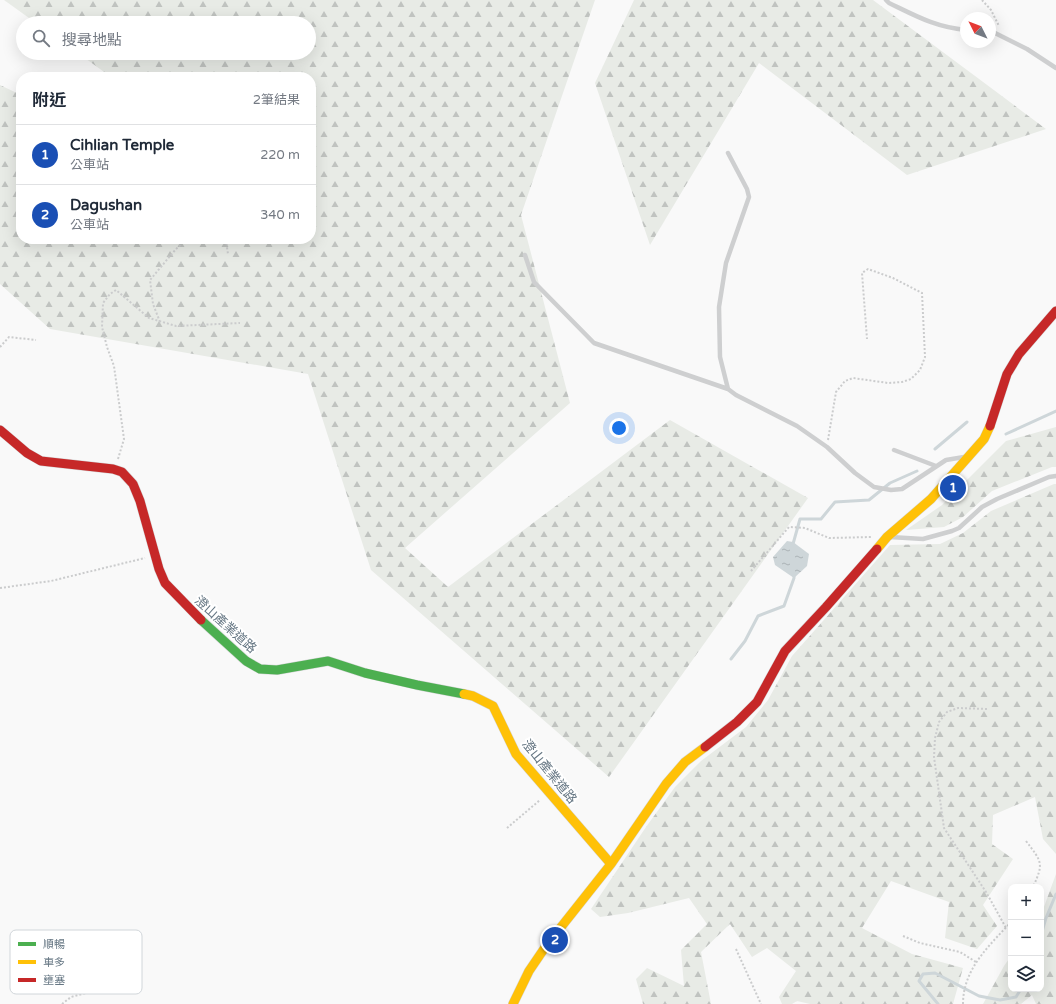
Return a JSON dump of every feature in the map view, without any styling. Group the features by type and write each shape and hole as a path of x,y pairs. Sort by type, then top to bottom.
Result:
{"street":[{"path":"513,1004 529,971 546,946 610,864 666,784 685,762 737,722 757,702 785,651 887,537 932,499 972,455 984,439 992,422 1007,374 1019,354 1056,311"},
{"name":"澄山產業道路","path":"0,430 27,453 41,460 113,469 122,472 133,484 140,501 154,556 165,583 213,632 246,661 260,669 277,670 328,661 380,677 455,691 473,696 493,706 516,754 610,864"}],"lane":[{"path":"886,0 889,3 932,24 960,29"},
{"path":"996,33 1027,49 1056,68"},
{"path":"728,153 747,189 749,197 726,263 719,307 720,357 728,389"},
{"path":"525,255 534,282 594,343 728,389 736,395 797,426 827,447 855,473 874,487 891,490 902,489 946,460 972,455"},
{"path":"894,450 936,466"},
{"path":"887,537 923,539 952,531 959,528 982,507 997,499 1049,477 1056,476"}],"path":[{"path":"982,0 991,10 1006,38"},
{"path":"160,322 153,304 150,280 182,244"},
{"path":"226,244 228,254"},
{"path":"827,447 836,392 845,381 853,378 888,383 902,382 911,379 920,370 925,357 922,294 892,278 868,269 862,273 867,339"},
{"path":"113,469 120,455 124,439 114,366 102,327 103,303 110,294 116,290 149,318 176,326 240,323"},
{"path":"0,347 9,337 36,340"},
{"path":"751,570 789,527 805,528 829,538 887,537"},
{"path":"0,588 51,581 154,556"},
{"path":"987,709 958,708 947,712 939,722 935,738 934,757 944,828 986,892 1006,928"},
{"path":"507,828 549,792"},
{"path":"1026,841 1039,859 1039,873 1034,884"},
{"path":"963,1004 963,994 976,962 1008,926"},
{"path":"903,936 920,943 960,952 976,962"},
{"path":"736,949 762,1004"},
{"path":"62,1004 71,997 82,994"}],"green space":[{"path":"4,0 595,0 521,215 570,403 405,548 448,587 670,420 808,498 609,777 371,570 308,374 50,329 0,284 0,85 16,93 16,244 316,244 316,72 104,72 88,60 316,60 316,16 26,16"},
{"path":"634,0 873,0 1046,129 907,175 759,63 650,245 595,83"},
{"path":"1056,427 1056,467 1052,467 992,491 963,517 944,527 906,530 942,505 1006,441"},
{"path":"1056,484 1056,854 1043,839 1035,797 993,815 992,844 1013,859 983,905 997,926 977,949 945,938 949,902 891,881 862,928 912,954 963,968 953,1004 810,1004 797,1001 792,1004 782,1004 779,997 796,971 767,948 752,957 730,924 701,952 711,1004 643,1004 636,979 647,968 684,986 681,950 707,924 689,898 628,913 600,917 591,909 646,827 675,787 701,761 746,727 768,700 792,656 890,545 940,544 963,533 991,511"},
{"path":"1056,874 1056,1004 1036,1004 1032,995 1021,1004 983,1004 1008,960 1008,992 1044,992 1044,907"}],"water":[{"path":"787,541 793,542 809,554 807,566 794,578 775,565 773,557"}],"waterway":[{"path":"1006,434 1056,411"},
{"path":"935,449 967,422"},
{"path":"793,544 800,519 821,519 835,502 869,500 890,483 917,471"},
{"path":"731,659 745,641 758,616 784,606 794,574"},
{"path":"1044,925 1056,894"},
{"path":"938,1004 919,981 923,974 935,973 979,996 1000,1000 1016,997 1019,992"}],"traffic: fast":[{"path":"201,620 246,661 260,669 277,670 328,661 365,673 464,694"}],"traffic: slow":[{"path":"877,549 887,537 931,499 984,439 990,426"},
{"path":"464,694 473,696 493,706 516,754 611,864"},
{"path":"513,1004 529,971 546,946 611,864 666,784 685,762 705,747"}],"traffic: jam":[{"path":"990,426 1007,374 1019,354 1056,311"},
{"path":"0,430 27,453 41,461 113,469 122,472 133,484 140,501 159,569 165,583 201,620"},
{"path":"705,747 737,722 757,702 785,651 877,549"}],"place":[{"name":"Cihlian Temple","path":"953,488"},
{"name":"Dagushan","path":"555,940"}]}
